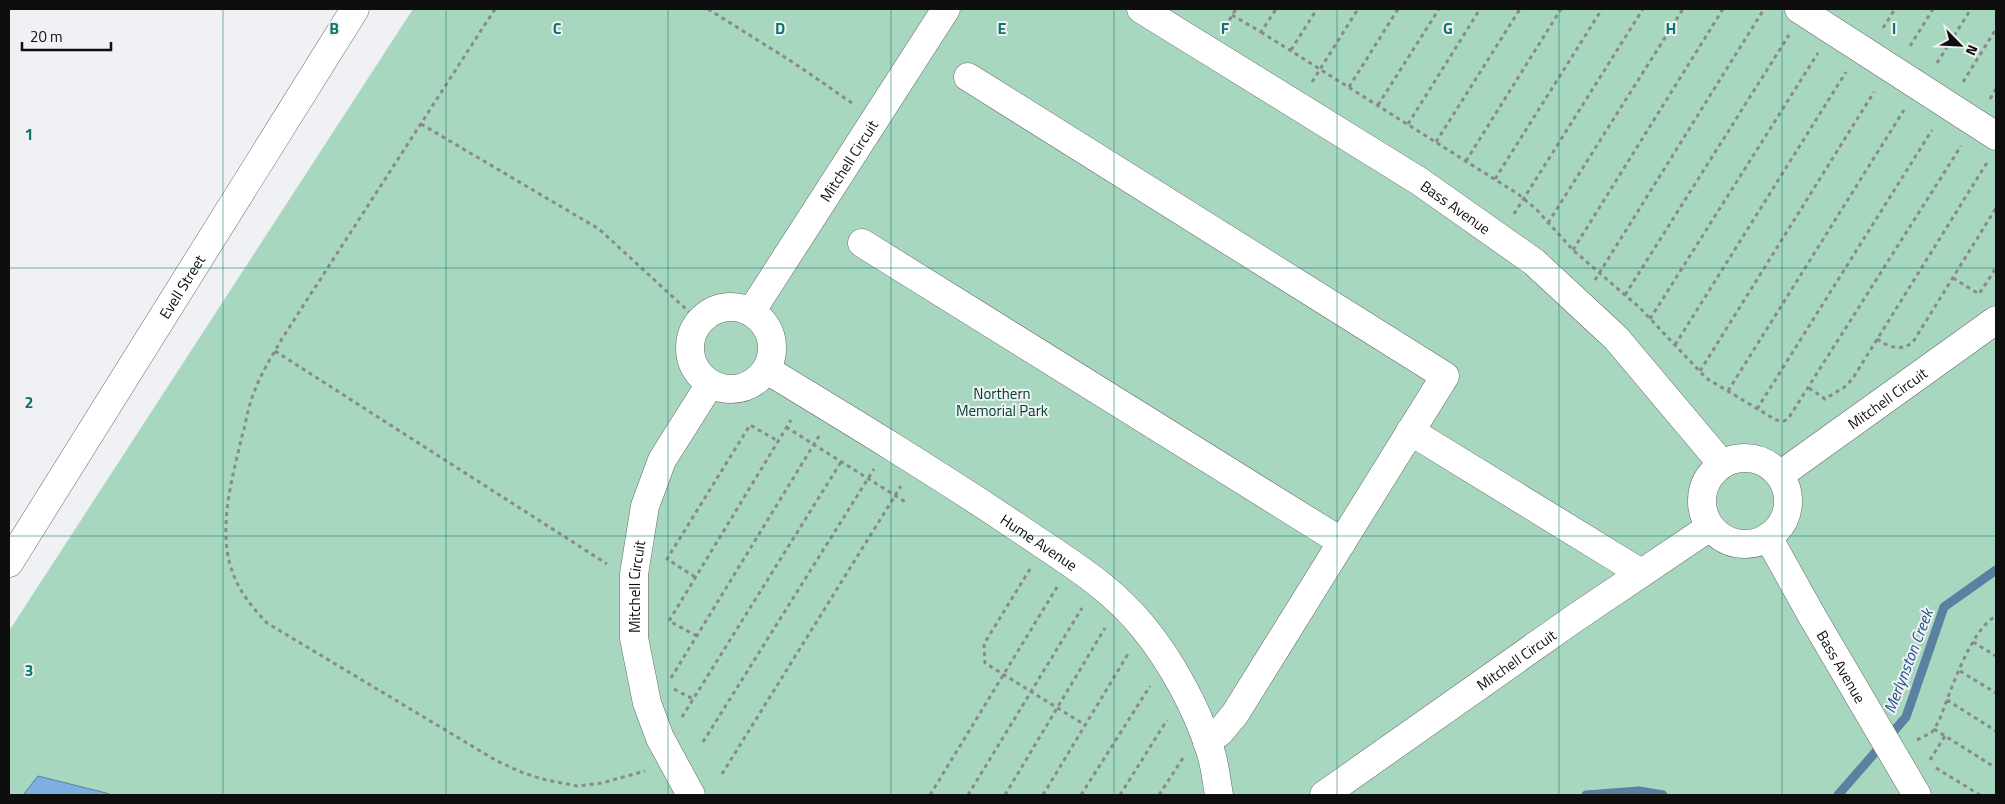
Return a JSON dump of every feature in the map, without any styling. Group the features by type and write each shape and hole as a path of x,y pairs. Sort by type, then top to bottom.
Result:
{"street":[{"name":"Evell Street","path":"9,562 355,9"},
{"name":"Mitchell Circuit","path":"752,312 946,9"},
{"name":"Bass Avenue","path":"1141,9 1419,181 1500,236 1534,262 1616,338 1722,464"},
{"path":"1802,10 1949,104 1988,138"},
{"path":"968,77 1445,376 1235,714 1220,732 1205,735"},
{"path":"862,243 1342,542"},
{"path":"724,307 738,307 752,312 762,320 769,331 772,344 772,358 767,370 758,380 741,388 722,389 710,384 699,375 692,362 690,348 692,334 699,321 710,312 724,307"},
{"name":"Mitchell Circuit","path":"1780,475 1996,320"},
{"name":"Hume Avenue","path":"767,370 1044,544 1097,582 1120,602 1144,628 1185,692 1205,735 1219,795"},
{"name":"Mitchell Circuit","path":"691,795 660,738 647,703 634,638 634,574 645,506 662,460 710,384"},
{"path":"1410,431 1641,573"},
{"path":"1747,457 1760,460 1771,466 1780,475 1786,488 1788,502 1786,515 1779,528 1768,537 1744,544 1731,542 1720,536 1710,527 1704,514 1701,500 1704,486 1711,474 1722,464 1734,459 1747,457"},
{"name":"Mitchell Circuit","path":"1324,795 1641,573 1710,527"},
{"name":"Bass Avenue","path":"1768,537 1917,795"}],"path":[{"path":"495,9 275,351 253,395 227,504 226,542 233,575 247,601 266,622 497,760 542,780 577,786 602,783 674,763"},
{"path":"708,9 794,63 875,118"},
{"path":"1232,15 1261,32 1276,9"},
{"path":"1291,50 1317,9"},
{"path":"1297,106 1358,9"},
{"path":"1349,87 1398,9"},
{"path":"1378,106 1439,9"},
{"path":"1408,124 1480,9"},
{"path":"1436,142 1520,9"},
{"path":"1466,161 1561,9"},
{"path":"1495,179 1602,9"},
{"path":"1500,236 1643,9"},
{"path":"1548,223 1683,9"},
{"path":"1573,250 1723,9"},
{"path":"1580,304 1764,9"},
{"path":"1700,371 1893,68 1933,9"},
{"path":"1728,391 1920,86 1971,9"},
{"path":"1626,295 1802,10"},
{"path":"1988,138 1788,419 1784,421 1776,420 1758,409 1996,28"},
{"path":"1650,320 1833,30"},
{"path":"1675,345 1861,47"},
{"path":"1809,388 1825,400 1853,378 1877,339 1988,138 1996,89"},
{"path":"421,124 599,229 699,321"},
{"path":"1877,339 1896,348 1913,342 1996,208"},
{"path":"1953,278 1979,294 1996,268"},
{"path":"275,351 610,566 634,574 667,559 750,425 778,441"},
{"path":"697,636 669,621 791,420"},
{"path":"786,427 907,503"},
{"path":"693,699 667,685 822,432"},
{"path":"703,742 889,445"},
{"path":"680,719 841,462"},
{"path":"722,774 916,462"},
{"path":"1044,544 984,644 985,663 1085,725"},
{"path":"667,559 696,577"},
{"path":"930,795 1072,563"},
{"path":"968,795 1097,582"},
{"path":"1005,795 1120,602"},
{"path":"1892,752 1927,735 1934,729 1980,629 1995,618"},
{"path":"1043,795 1144,628"},
{"path":"1973,642 1996,656"},
{"path":"1081,795 1166,660"},
{"path":"1960,671 1996,694"},
{"path":"1120,795 1185,692"},
{"path":"1948,700 1996,731"},
{"path":"1934,729 1996,768"},
{"path":"1159,795 1205,735"},
{"path":"1945,736 1930,762 1978,795"}],"green space":[{"name":"Northern Memorial Park","path":"413,9 1996,9 1996,795 9,795 9,631"}],"water":[{"path":"38,776 106,793 112,795 23,795"}],"waterway":[{"name":"Merlynston Creek","path":"1838,795 1906,717 1944,607 1996,570"},
{"name":"Merlynston Creek","path":"1586,795 1639,791 1663,795"}]}
